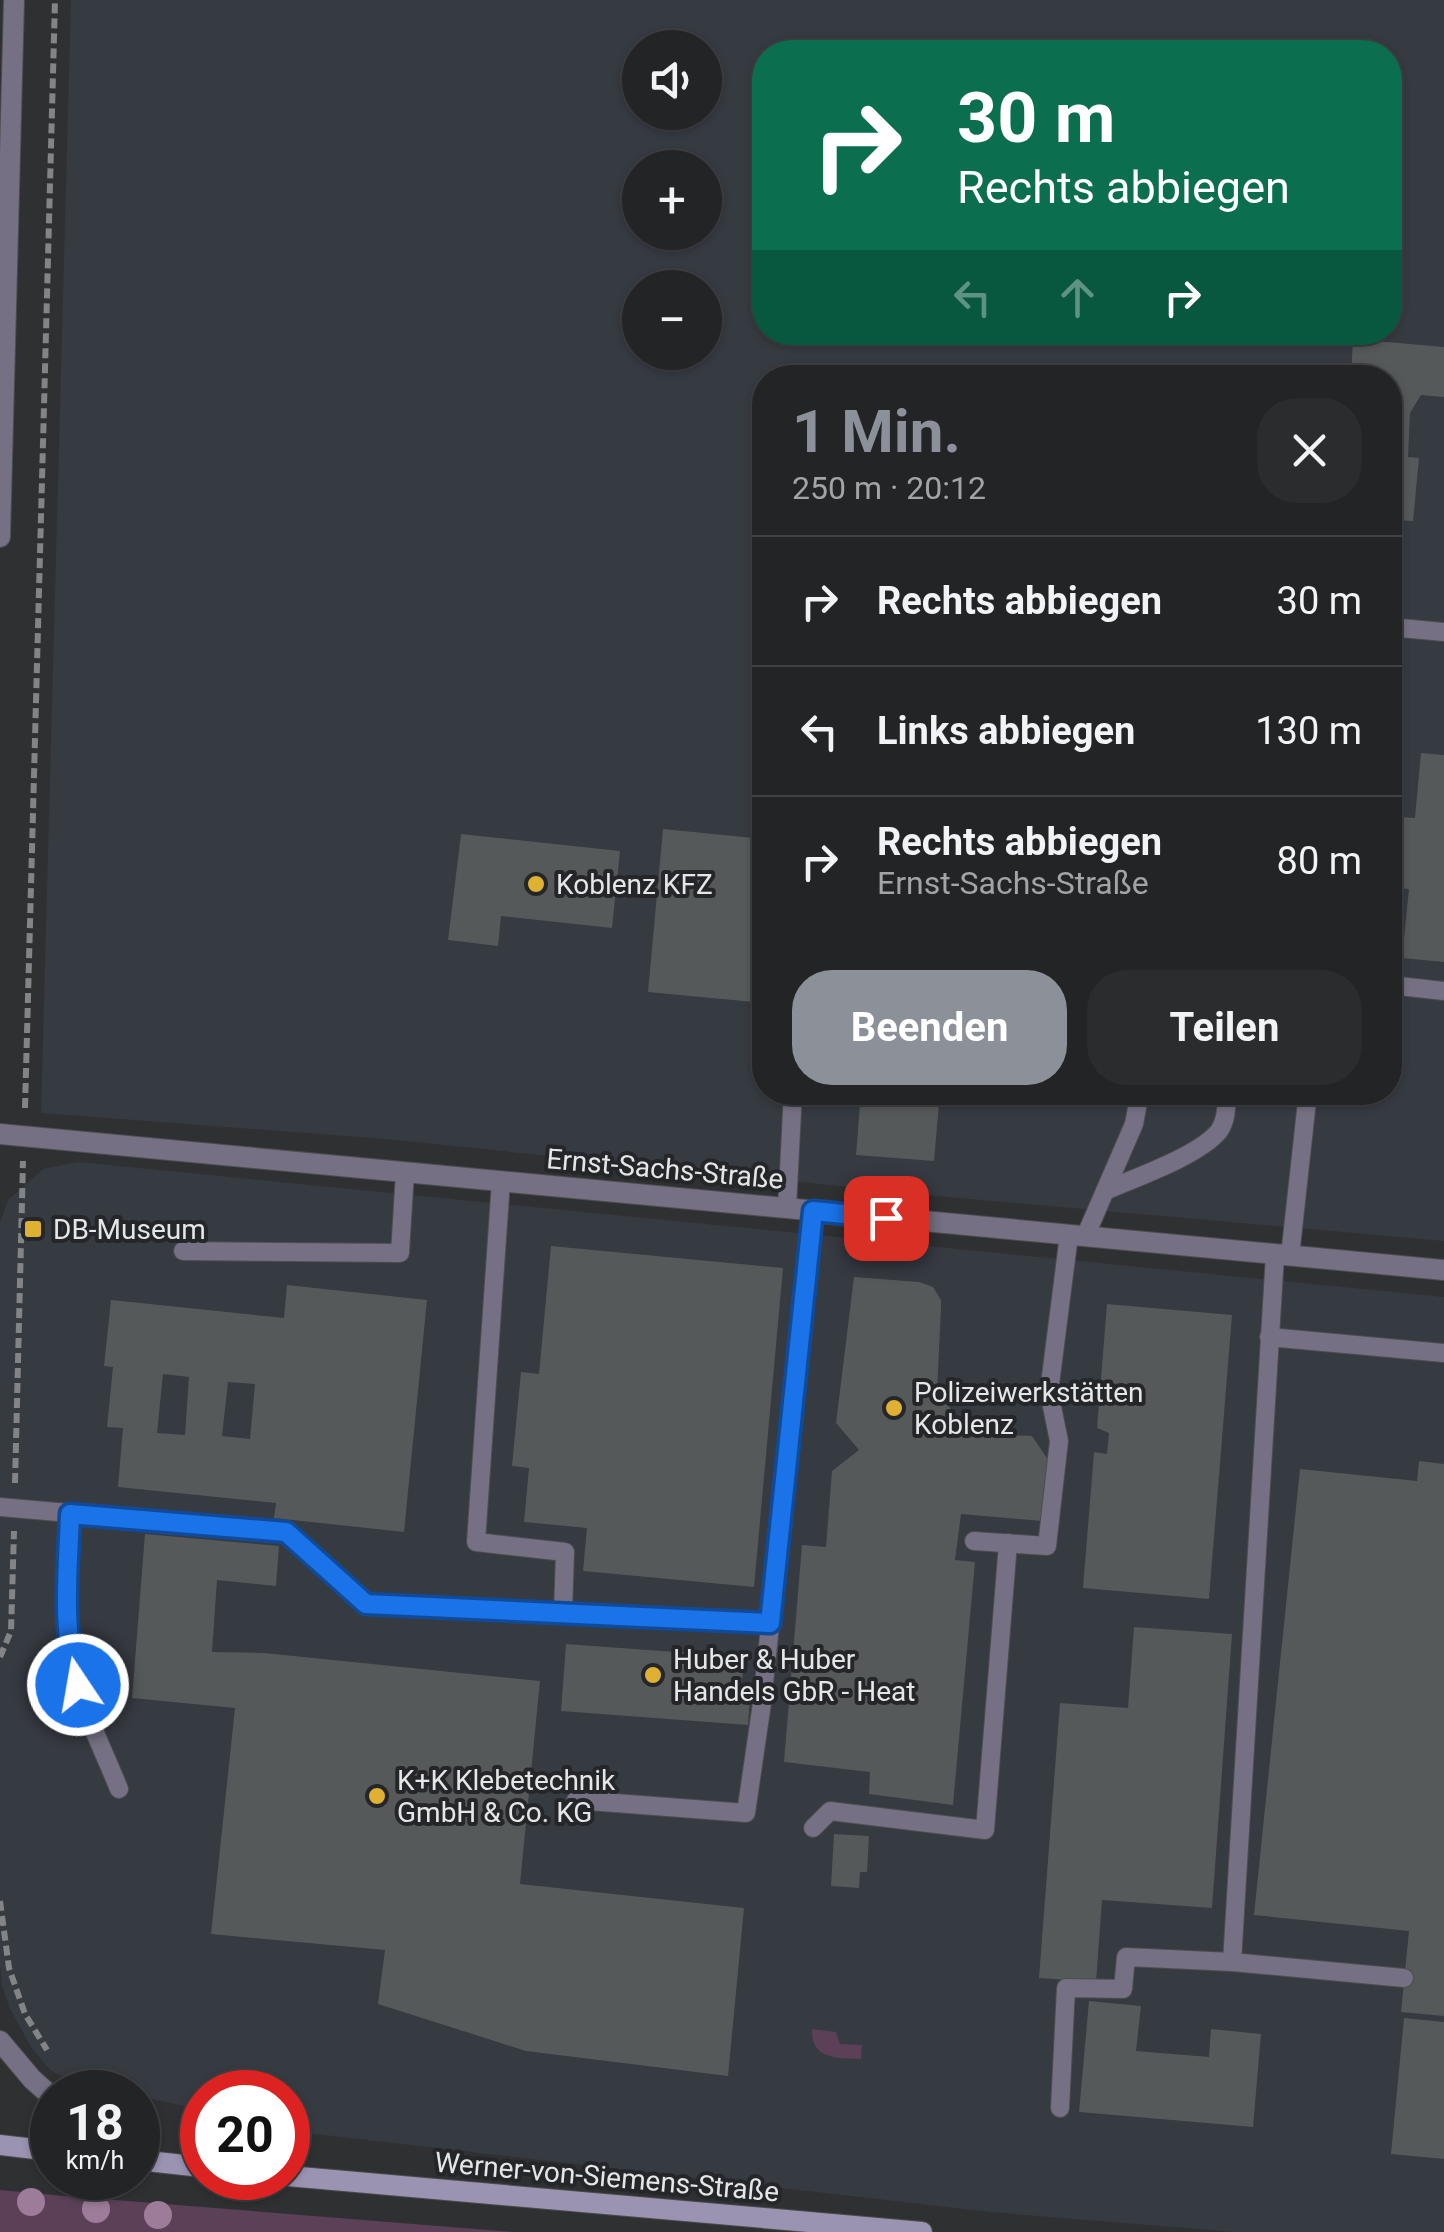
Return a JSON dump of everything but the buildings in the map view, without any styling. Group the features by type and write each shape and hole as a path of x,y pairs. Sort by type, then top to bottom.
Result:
{"main road":[{"path":"0,2145 30,2148"},
{"name":"Werner-von-Siemens-Straße","path":"310,2178 922,2232"}],"street":[{"path":"0,537 14,0"},
{"name":"Ernst-Sachs-Straße","path":"0,1134 1444,1270"},
{"path":"0,2041 30,2077"}],"lane":[{"path":"1402,628 1444,632"},
{"path":"1402,986 1444,991"},
{"path":"786,1208 792,1105"},
{"path":"974,1541 1047,1546 1059,1441 1049,1392 1077,1236 1104,1192 1134,1124 1138,1105"},
{"path":"1104,1192 1204,1144 1220,1130 1226,1105"},
{"path":"1232,1962 1269,1337 1306,1105"},
{"path":"183,1251 400,1253 405,1172"},
{"path":"501,1181 476,1542 564,1552 562,1613"},
{"path":"576,1800 746,1813 813,1211"},
{"path":"1269,1337 1444,1352"},
{"path":"7,1508 286,1532 366,1604 770,1623"},
{"path":"70,1514 66,1623 70,1658 85,1708 119,1790"},
{"path":"812,1828 830,1812 985,1830 1008,1543"},
{"path":"1060,2108 1066,1988 1123,1989 1126,1956 1404,1978"}],"path":[{"path":"0,1657 11,1632 7,1508 24,1135 55,0"}],"shaded area":[{"path":"71,0 1444,0 1444,1241 936,1196 386,1139 41,1113"},
{"path":"78,1162 1444,1297 1444,2232 1234,2232 990,2212 310,2133 310,2070 180,2070 180,2105 160,2101 160,2070 50,2070 31,2047 10,2009 0,1966 0,1223 8,1200 43,1169"},
{"path":"812,2029 836,2032 840,2044 862,2045 861,2059 821,2052"},
{"path":"0,2190 30,2193 30,2200 115,2200 513,2232 0,2232"}],"place":[{"name":"Koblenz KFZ","path":"536,884"},
{"name":"DB-Museum","path":"33,1229"},
{"name":"Polizeiwerkstätten Koblenz","path":"894,1408"},
{"name":"Huber & Huber Handels GbR - Heat","path":"653,1675"},
{"name":"K+K Klebetechnik GmbH & Co. KG","path":"377,1796"}],"route":[{"path":"78,1685 66,1623 70,1514 286,1532 366,1604 770,1623 813,1211 886,1218"}]}
